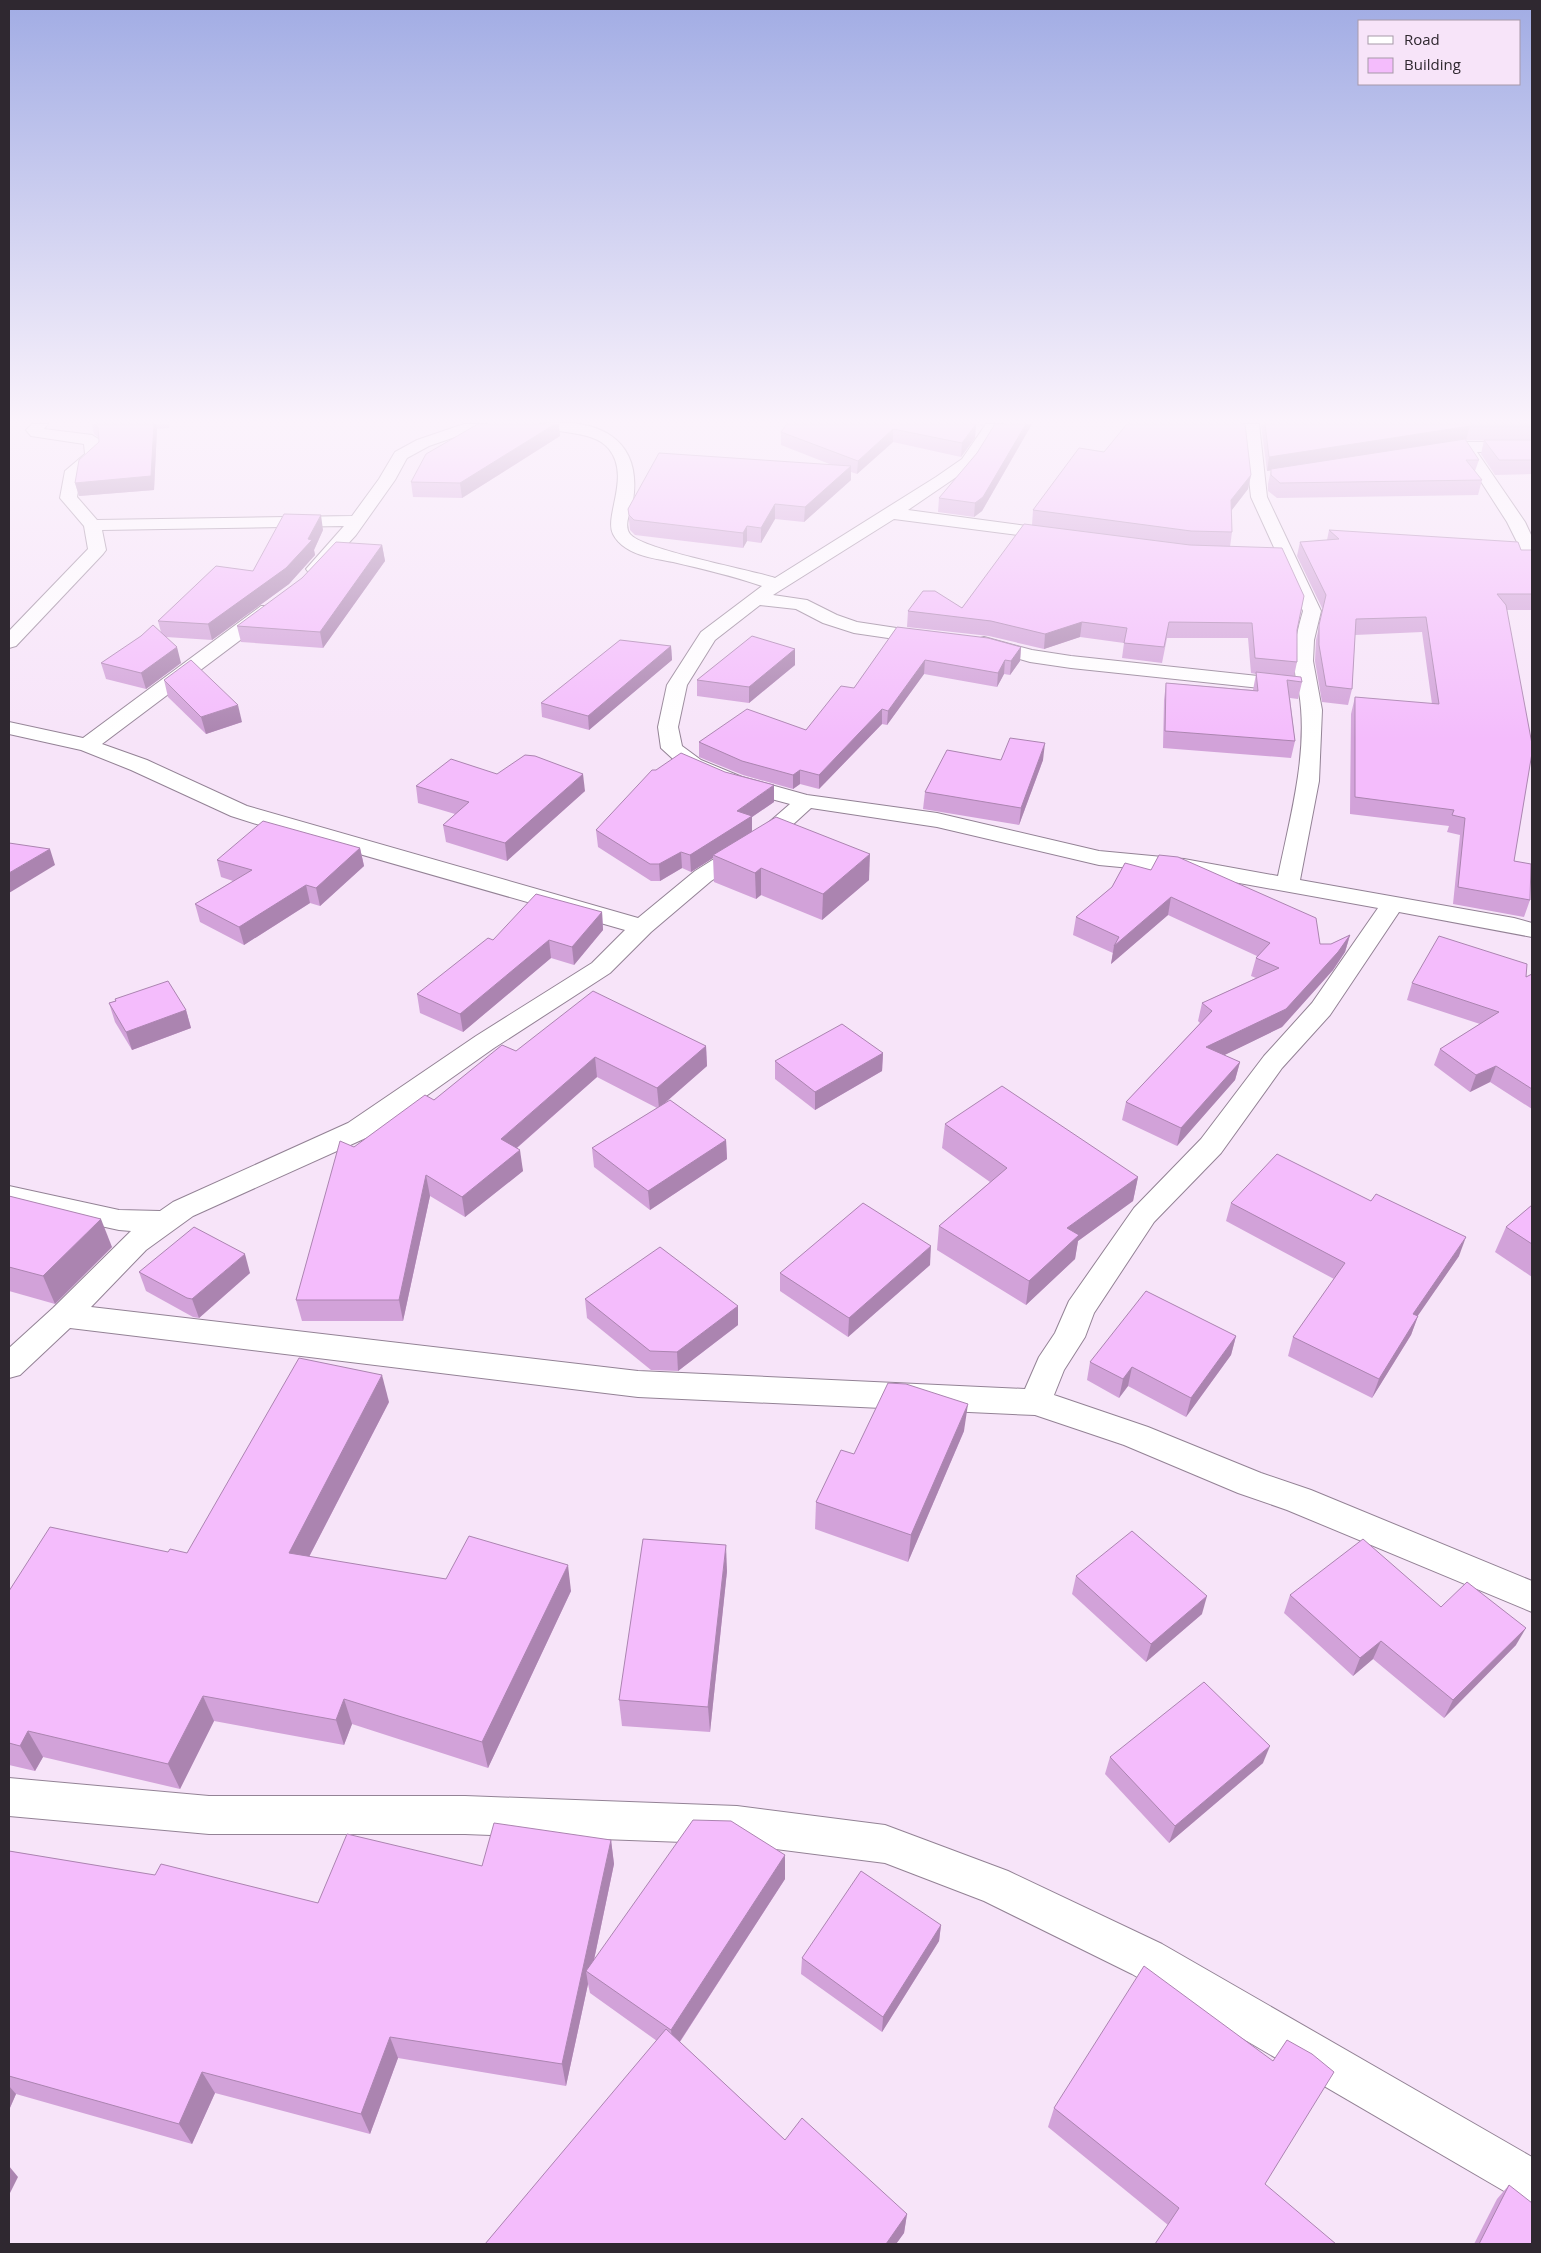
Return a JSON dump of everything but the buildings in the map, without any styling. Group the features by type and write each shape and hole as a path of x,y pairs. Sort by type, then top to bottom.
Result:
{"street":[{"path":"9,642 92,557 97,550 93,529"},
{"path":"304,581 350,529"},
{"path":"620,529 628,541 652,552 746,574 777,585"},
{"path":"866,529 777,585 708,636 677,685 668,727 672,748 693,765 734,782 806,801 937,820 1099,858 1184,866 1514,925 1532,930"},
{"path":"1011,529 1069,537"},
{"path":"1273,529 1312,611 1304,640 1303,661 1312,710 1308,781 1288,884"},
{"path":"1520,529 1532,554"},
{"path":"1266,555 1286,556"},
{"path":"757,599 800,604 830,619 854,627 961,642 989,644 1030,656 1308,687"},
{"path":"87,745 282,600"},
{"path":"9,728 87,745 139,765 239,811 280,824 642,927"},
{"path":"9,1366 64,1316 136,1242 183,1209 358,1130 401,1102 485,1042 601,968 642,927 703,876 768,835 806,801"},
{"path":"1035,1402 1050,1366 1069,1337 1080,1310 1139,1222 1212,1146 1273,1062 1321,1009 1393,903"},
{"path":"9,1196 119,1220 166,1222"},
{"path":"64,1316 638,1384 1035,1402 1136,1436 1250,1483 1299,1500 1532,1598"},
{"path":"9,1798 209,1815 465,1815 737,1825 885,1844 994,1885 1147,1959 1532,2182"}]}
